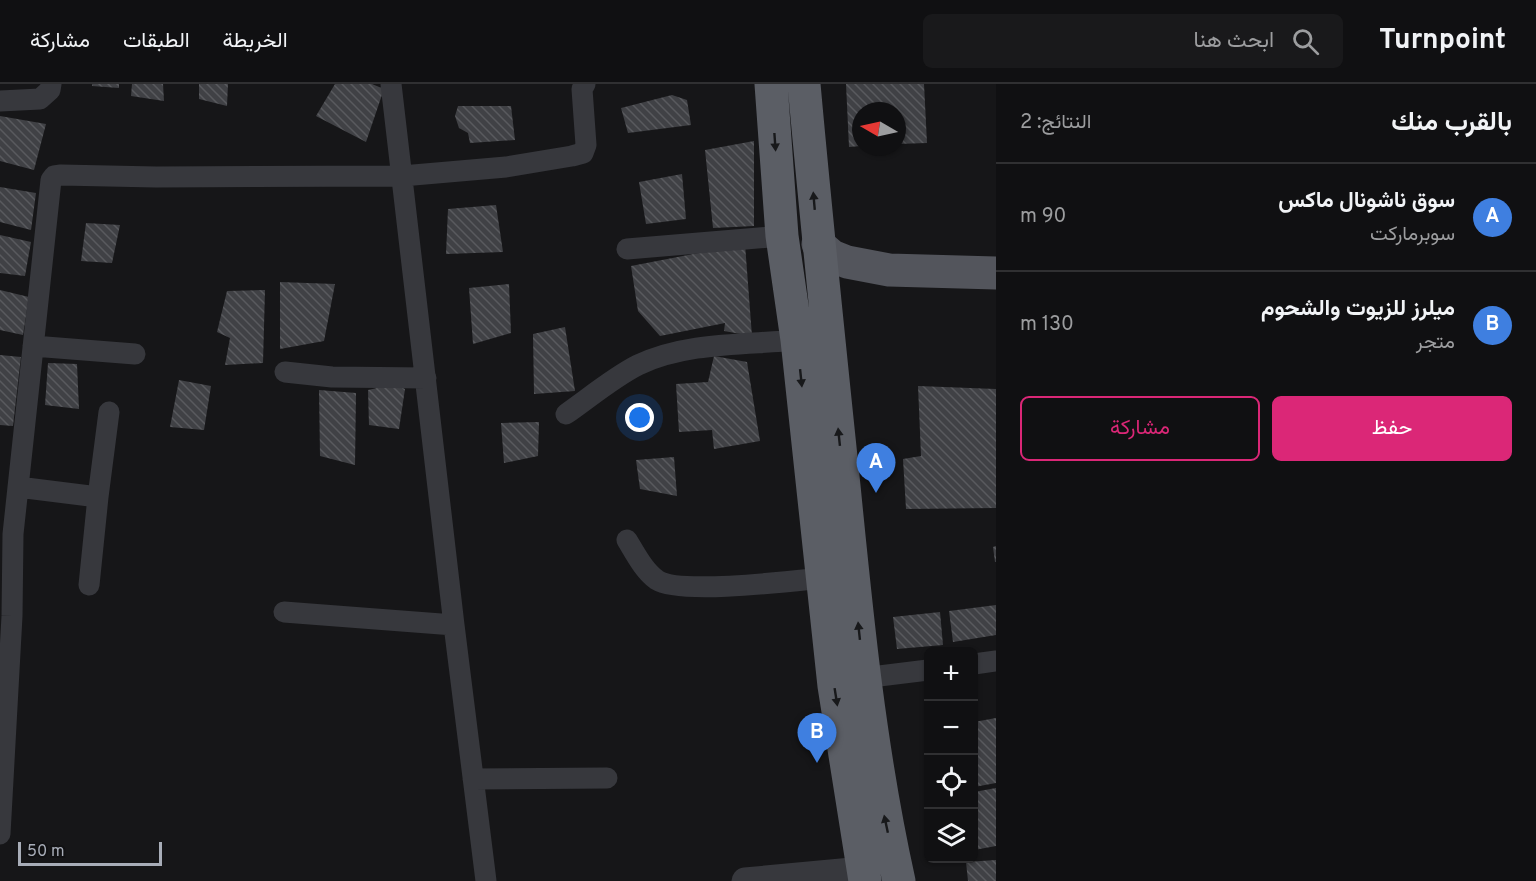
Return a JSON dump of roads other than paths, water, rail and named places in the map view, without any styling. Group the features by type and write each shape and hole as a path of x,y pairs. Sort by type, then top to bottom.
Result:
{"highway":[{"path":"771,84 782,236 797,340 834,686 864,875"},
{"path":"804,84 818,244 863,678 885,818 898,881"}],"main road":[{"path":"818,244 832,256 847,262 889,270 996,273"},
{"path":"824,298 836,287 852,278 889,270"}],"street":[{"path":"0,101 40,99 50,90 51,84"},
{"path":"391,84 486,881"},
{"path":"0,834 12,616 13,534 50,183 54,176 402,176 507,167 579,155 583,153 586,145 582,89 585,84"},
{"path":"627,249 782,236"},
{"path":"566,414 638,365 670,354 707,348 797,340"},
{"path":"33,346 135,354"},
{"path":"285,372 332,377 426,378"},
{"path":"89,585 109,412"},
{"path":"18,487 98,497"},
{"path":"627,540 641,563 658,581 686,586 734,586 822,578"},
{"path":"284,612 454,626"},
{"path":"978,664 996,662"},
{"path":"863,678 924,670"},
{"path":"474,779 607,778"},
{"path":"745,881 864,875"}],"place":[{"name":"سوق ناشونال ماكس","path":"876,493"},
{"name":"ميلرز للزيوت والشحوم","path":"817,763"}]}
